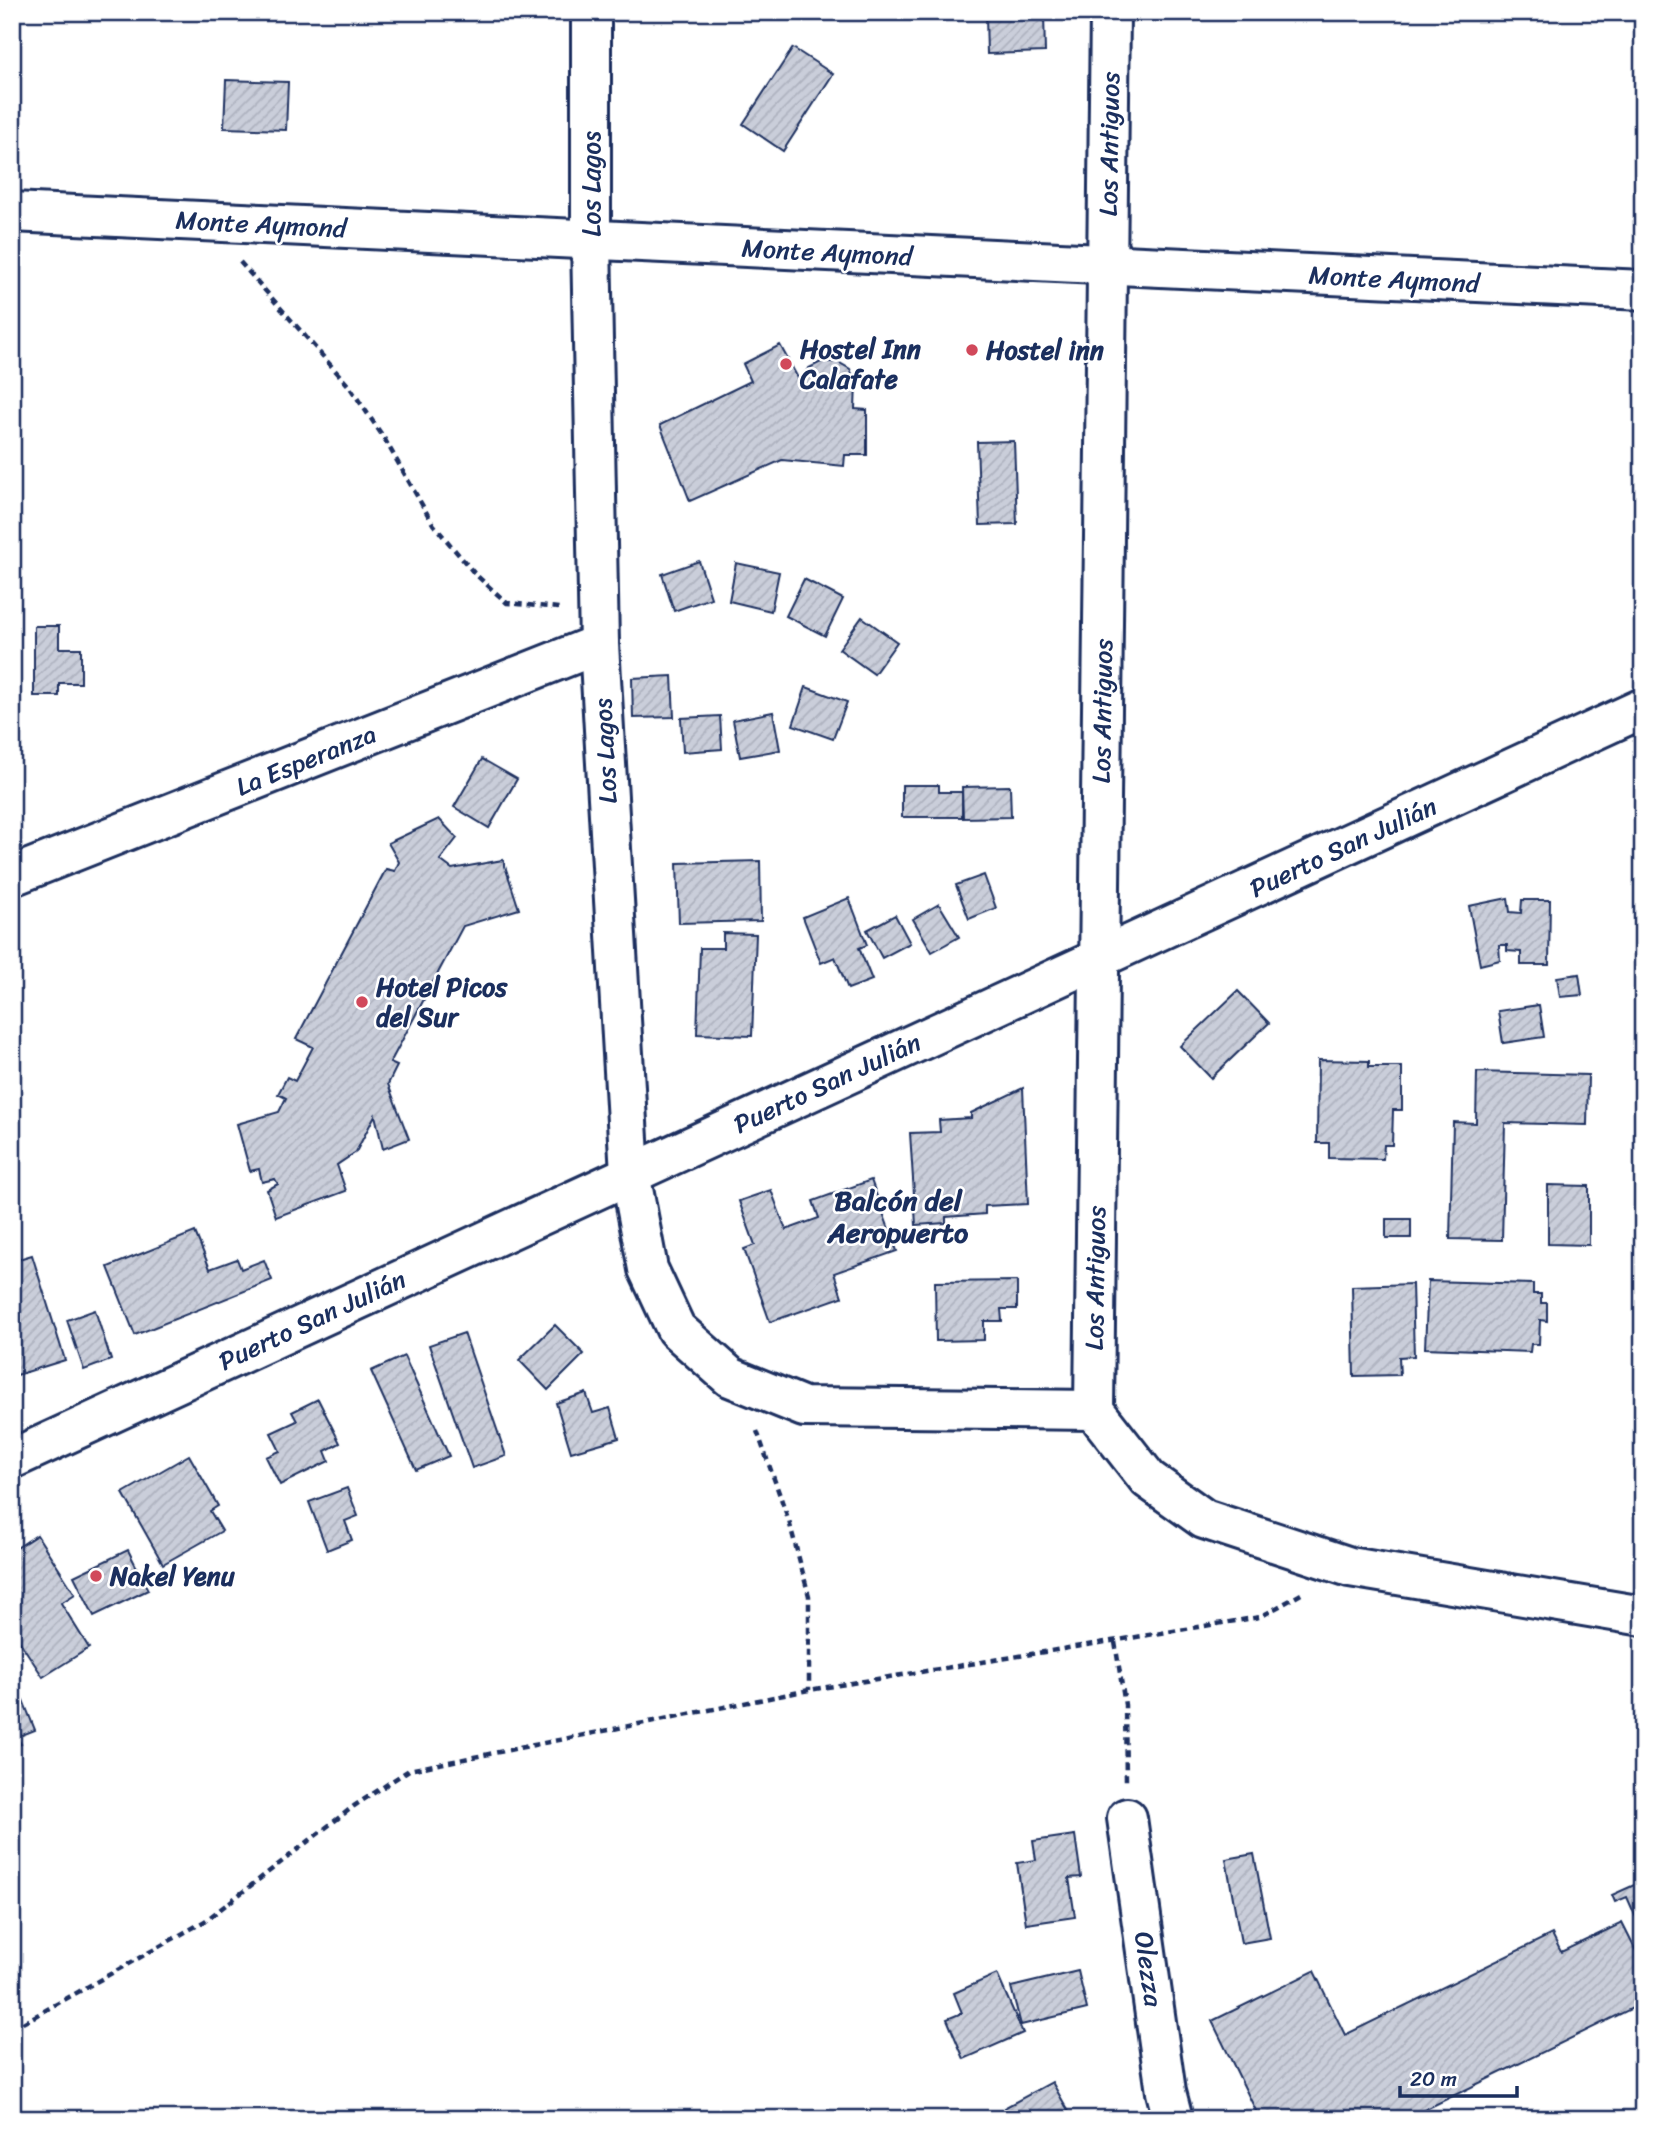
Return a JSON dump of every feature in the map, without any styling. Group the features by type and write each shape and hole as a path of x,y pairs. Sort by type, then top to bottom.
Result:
{"street":[{"name":"Los Lagos","path":"592,12 591,240 599,628 630,1173 648,1269 676,1329 730,1377 804,1407 1094,1410"},
{"name":"Los Antiguos","path":"1094,1410 1111,12"},
{"name":"Monte Aymond","path":"12,212 1643,290"},
{"name":"La Esperanza","path":"12,876 599,628"},
{"name":"Puerto San Julián","path":"12,1459 1643,708"},
{"path":"1094,1410 1148,1479 1204,1519 1350,1567 1643,1616"},
{"name":"Olezza","path":"1127,1818 1166,2092 1173,2119"}],"path":[{"path":"204,221 349,386 384,438 433,524 474,573 507,603 599,628"},
{"path":"730,1377 764,1444 809,1596 809,1690"},
{"path":"12,2029 205,1921 354,1806 409,1770 809,1690 1260,1617 1350,1567"},
{"path":"1115,1642 1125,1706 1127,1818"}],"building":[{"path":"1044,14 1045,52 987,54 986,15"},
{"path":"793,48 833,74 783,151 743,124"},
{"path":"226,80 288,82 286,130 224,128"},
{"path":"780,345 799,380 809,368 821,362 838,362 850,369 856,384 855,409 867,410 867,455 845,455 844,466 782,460 690,501 660,425 751,381 743,364"},
{"path":"1014,441 1017,524 980,525 977,442"},
{"path":"699,561 711,598 674,611 662,574"},
{"path":"736,563 779,572 771,611 729,601"},
{"path":"804,579 843,599 825,636 786,616"},
{"path":"862,617 897,642 874,674 839,649"},
{"path":"34,626 59,626 59,648 81,648 81,683 59,683 59,696 34,696"},
{"path":"672,676 674,717 633,718 632,678"},
{"path":"806,687 847,702 833,739 793,725"},
{"path":"773,712 780,750 740,757 733,720"},
{"path":"720,716 722,749 683,752 681,718"},
{"path":"482,759 517,779 489,828 454,807"},
{"path":"902,785 939,785 939,792 962,792 962,817 902,817"},
{"path":"1010,786 1011,817 963,818 962,787"},
{"path":"439,819 457,838 440,860 452,869 503,860 519,909 463,926 390,1063 397,1066 388,1084 409,1139 383,1149 375,1115 356,1152 337,1165 346,1191 276,1217 267,1190 278,1184 275,1179 262,1182 259,1169 250,1171 237,1124 279,1112 286,1098 278,1094 287,1077 295,1081 313,1047 296,1039 386,869 395,871 399,862 388,843"},
{"path":"760,861 761,921 679,923 677,863"},
{"path":"984,875 996,908 969,919 956,885"},
{"path":"849,898 867,945 859,948 872,980 848,989 835,957 821,963 803,917"},
{"path":"1508,898 1510,912 1521,913 1522,900 1550,900 1549,965 1521,965 1521,952 1507,951 1507,945 1499,945 1500,960 1480,965 1469,906"},
{"path":"939,904 959,937 932,952 913,919"},
{"path":"895,915 910,943 882,958 867,930"},
{"path":"723,933 756,934 752,1036 697,1034 700,948 723,948"},
{"path":"1579,974 1582,995 1560,997 1557,977"},
{"path":"1238,991 1269,1023 1211,1078 1180,1046"},
{"path":"1539,1005 1544,1037 1503,1043 1498,1011"},
{"path":"1318,1060 1369,1061 1369,1067 1402,1067 1402,1110 1393,1110 1392,1145 1384,1145 1383,1159 1329,1158 1329,1143 1317,1143"},
{"path":"1477,1072 1588,1075 1587,1125 1505,1123 1502,1240 1450,1239 1453,1122 1476,1123"},
{"path":"1023,1088 1028,1204 985,1206 985,1214 946,1217 946,1223 916,1225 910,1133 940,1132 939,1120 971,1118 971,1113"},
{"path":"871,1180 897,1251 834,1273 842,1297 770,1322 744,1249 755,1245 739,1201 771,1190 786,1230 819,1218 813,1201"},
{"path":"1548,1185 1589,1186 1589,1245 1548,1244"},
{"path":"1386,1219 1411,1219 1411,1238 1386,1238"},
{"path":"195,1232 210,1269 237,1259 241,1269 264,1260 272,1280 135,1335 108,1267"},
{"path":"32,1255 65,1360 17,1375 12,1361 12,1261"},
{"path":"1017,1281 1017,1309 1001,1309 1002,1321 984,1321 984,1340 936,1341 935,1282"},
{"path":"1428,1281 1533,1284 1533,1294 1541,1294 1541,1303 1547,1303 1547,1321 1540,1320 1539,1344 1531,1344 1530,1352 1425,1348"},
{"path":"1412,1284 1414,1356 1399,1357 1400,1375 1354,1376 1352,1286"},
{"path":"95,1310 111,1360 84,1370 67,1320"},
{"path":"555,1325 584,1354 548,1390 519,1360"},
{"path":"464,1333 506,1456 472,1468 429,1345"},
{"path":"404,1356 449,1456 416,1470 371,1371"},
{"path":"586,1393 593,1413 610,1408 619,1438 571,1452 556,1403"},
{"path":"318,1399 340,1443 325,1451 329,1461 280,1485 266,1457 280,1451 271,1433 297,1421 292,1412"},
{"path":"189,1455 218,1506 210,1511 222,1531 163,1564 123,1493"},
{"path":"347,1488 358,1516 345,1521 352,1540 327,1550 309,1502"},
{"path":"37,1535 75,1594 61,1603 89,1648 43,1677 14,1633 12,1635 12,1551"},
{"path":"128,1550 148,1590 94,1616 74,1576"},
{"path":"23,1700 35,1730 17,1737 21,1744 12,1748 12,1705"},
{"path":"1075,1835 1081,1877 1069,1878 1075,1917 1026,1924 1017,1863 1036,1860 1033,1841"},
{"path":"1254,1854 1270,1938 1241,1943 1226,1859"},
{"path":"1643,1881 1643,1933 1627,1897 1615,1902 1612,1895"},
{"path":"1622,1923 1643,1965 1643,2003 1420,2112 1423,2119 1260,2119 1212,2021 1314,1971 1345,2035 1552,1934 1561,1952"},
{"path":"1078,1971 1087,2009 1021,2025 1011,1987"},
{"path":"997,1974 1023,2033 964,2059 947,2019 962,2013 954,1993"},
{"path":"1052,2082 1073,2119 1010,2119 1004,2108"}],"place":[{"name":"Hostel inn","path":"972,350"},
{"name":"Hostel Inn Calafate","path":"786,364"},
{"name":"Hotel Picos del Sur","path":"362,1002"},
{"name":"Nakel Yenu","path":"96,1576"}],"district":[{"name":"Balcón del Aeropuerto","path":"898,1216"}]}
